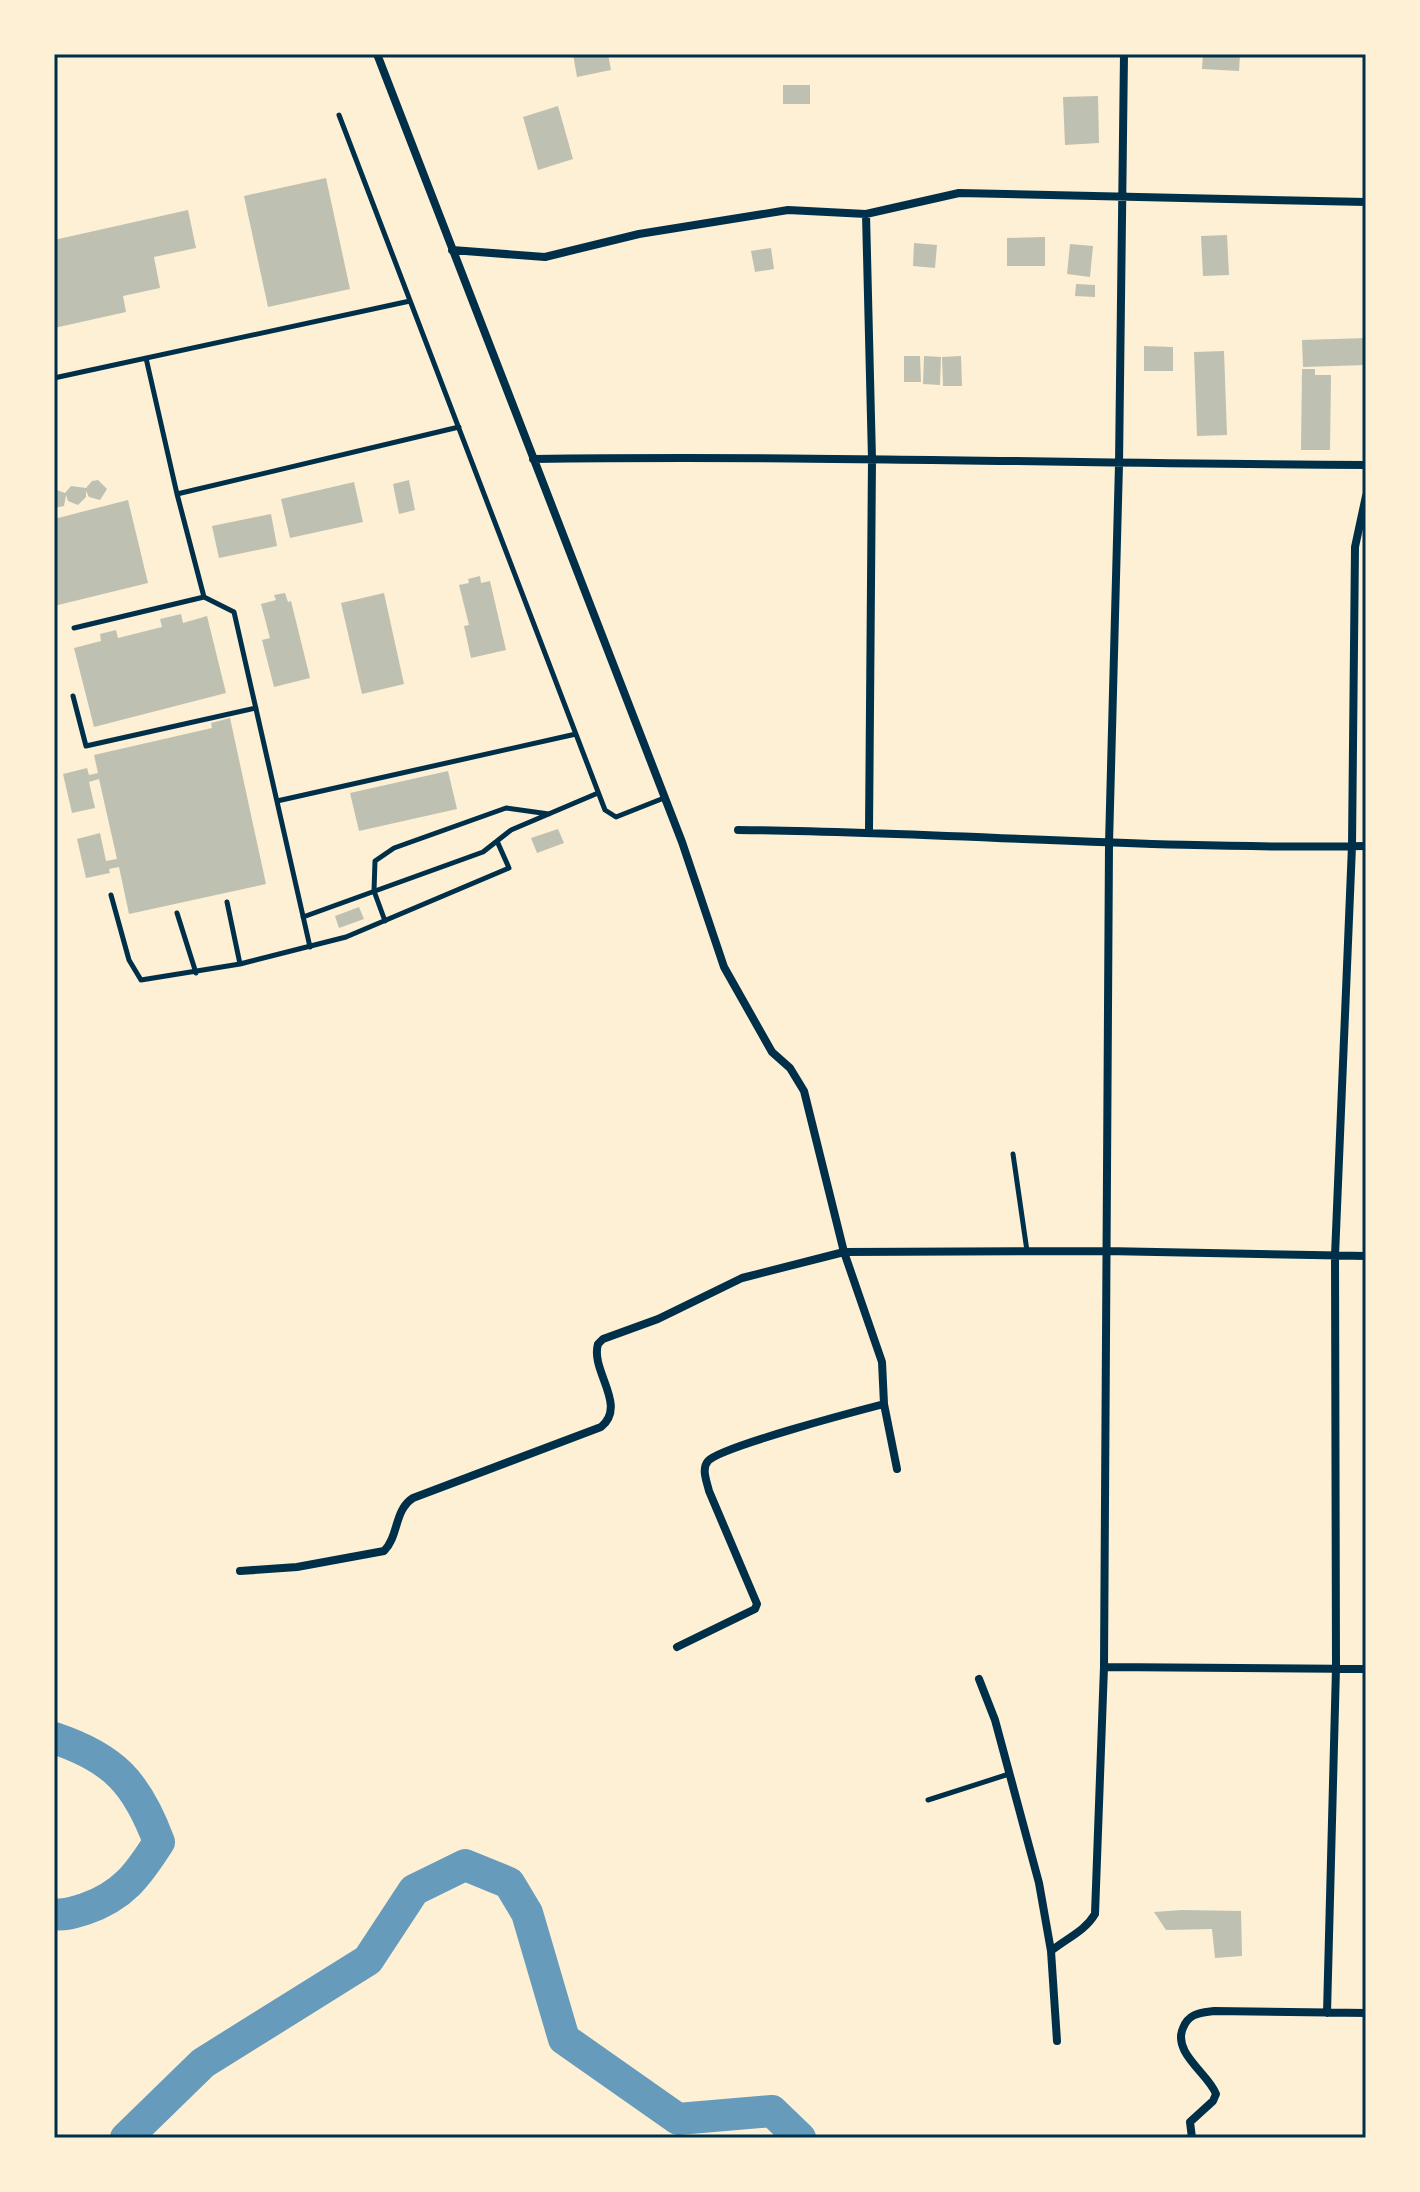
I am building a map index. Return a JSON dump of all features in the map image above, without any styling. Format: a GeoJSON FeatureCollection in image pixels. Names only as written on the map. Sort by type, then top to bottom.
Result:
{"type":"FeatureCollection","features":[{"type":"Feature","properties":{"kind":"street"},"geometry":{"type":"LineString","coordinates":[[377,54],[665,797],[724,967],[772,1052],[790,1068],[804,1091],[844,1252],[882,1362],[884,1404],[897,1469]]}},
{"type":"Feature","properties":{"kind":"street"},"geometry":{"type":"LineString","coordinates":[[1051,1951],[1087,1926],[1095,1914],[1104,1667],[1109,844],[1119,464],[1124,54]]}},
{"type":"Feature","properties":{"kind":"street"},"geometry":{"type":"LineString","coordinates":[[452,250],[545,257],[639,234],[788,210],[866,214],[959,193],[1366,202]]}},
{"type":"Feature","properties":{"kind":"street"},"geometry":{"type":"LineString","coordinates":[[866,214],[872,459],[869,831]]}},
{"type":"Feature","properties":{"kind":"street"},"geometry":{"type":"LineString","coordinates":[[533,459],[872,459],[1366,465]]}},
{"type":"Feature","properties":{"kind":"street"},"geometry":{"type":"LineString","coordinates":[[1327,2013],[1336,1668],[1335,1256],[1352,846],[1355,547],[1366,496]]}},
{"type":"Feature","properties":{"kind":"street"},"geometry":{"type":"LineString","coordinates":[[738,830],[869,831],[1109,844],[1366,846]]}},
{"type":"Feature","properties":{"kind":"street"},"geometry":{"type":"LineString","coordinates":[[240,1571],[297,1567],[384,1551],[391,1544],[401,1510],[413,1498],[579,1436],[607,1422],[612,1408],[596,1349],[603,1339],[658,1319],[742,1278],[844,1252],[1105,1251],[1366,1256]]}},
{"type":"Feature","properties":{"kind":"street"},"geometry":{"type":"LineString","coordinates":[[677,1647],[755,1609],[757,1604],[709,1491],[705,1465],[709,1459],[737,1447],[884,1404]]}},
{"type":"Feature","properties":{"kind":"street"},"geometry":{"type":"LineString","coordinates":[[1104,1667],[1366,1669]]}},
{"type":"Feature","properties":{"kind":"street"},"geometry":{"type":"LineString","coordinates":[[979,1679],[995,1720],[1039,1883],[1051,1951],[1057,2041]]}},
{"type":"Feature","properties":{"kind":"street"},"geometry":{"type":"LineString","coordinates":[[1192,2138],[1190,2122],[1213,2101],[1216,2094],[1214,2086],[1201,2075],[1184,2047],[1180,2034],[1187,2019],[1196,2013],[1214,2011],[1366,2013]]}},
{"type":"Feature","properties":{"kind":"lane"},"geometry":{"type":"LineString","coordinates":[[339,115],[605,810],[616,817],[665,797]]}},
{"type":"Feature","properties":{"kind":"lane"},"geometry":{"type":"LineString","coordinates":[[54,378],[410,301]]}},
{"type":"Feature","properties":{"kind":"lane"},"geometry":{"type":"LineString","coordinates":[[146,358],[204,597]]}},
{"type":"Feature","properties":{"kind":"lane"},"geometry":{"type":"LineString","coordinates":[[177,494],[459,427]]}},
{"type":"Feature","properties":{"kind":"lane"},"geometry":{"type":"LineString","coordinates":[[74,628],[204,597],[234,612],[310,947]]}},
{"type":"Feature","properties":{"kind":"lane"},"geometry":{"type":"LineString","coordinates":[[73,696],[86,746],[256,708]]}},
{"type":"Feature","properties":{"kind":"lane"},"geometry":{"type":"LineString","coordinates":[[277,801],[576,734]]}},
{"type":"Feature","properties":{"kind":"lane"},"geometry":{"type":"LineString","coordinates":[[303,917],[483,852],[511,830],[598,793]]}},
{"type":"Feature","properties":{"kind":"lane"},"geometry":{"type":"LineString","coordinates":[[385,921],[374,891],[375,861],[394,848],[506,808],[550,814]]}},
{"type":"Feature","properties":{"kind":"lane"},"geometry":{"type":"LineString","coordinates":[[111,895],[129,960],[141,980],[196,973],[346,937],[509,868],[497,841]]}},
{"type":"Feature","properties":{"kind":"lane"},"geometry":{"type":"LineString","coordinates":[[227,902],[240,964]]}},
{"type":"Feature","properties":{"kind":"lane"},"geometry":{"type":"LineString","coordinates":[[177,913],[196,973]]}},
{"type":"Feature","properties":{"kind":"lane"},"geometry":{"type":"LineString","coordinates":[[1013,1154],[1027,1252]]}},
{"type":"Feature","properties":{"kind":"lane"},"geometry":{"type":"LineString","coordinates":[[928,1800],[1009,1774]]}},
{"type":"Feature","properties":{"kind":"building"},"geometry":{"type":"Polygon","coordinates":[[[573,54],[608,54],[611,70],[577,77],[573,54]]]}},
{"type":"Feature","properties":{"kind":"building"},"geometry":{"type":"Polygon","coordinates":[[[1203,54],[1240,54],[1239,71],[1202,69],[1203,54]]]}},
{"type":"Feature","properties":{"kind":"building"},"geometry":{"type":"Polygon","coordinates":[[[783,85],[810,85],[810,104],[783,104],[783,85]]]}},
{"type":"Feature","properties":{"kind":"building"},"geometry":{"type":"Polygon","coordinates":[[[1098,96],[1099,143],[1065,145],[1063,97],[1098,96]]]}},
{"type":"Feature","properties":{"kind":"building"},"geometry":{"type":"Polygon","coordinates":[[[558,106],[573,159],[538,170],[523,117],[558,106]]]}},
{"type":"Feature","properties":{"kind":"building"},"geometry":{"type":"Polygon","coordinates":[[[326,178],[350,289],[268,307],[244,196],[326,178]]]}},
{"type":"Feature","properties":{"kind":"building"},"geometry":{"type":"Polygon","coordinates":[[[188,210],[196,248],[154,257],[160,288],[123,296],[126,312],[54,328],[54,240],[188,210]]]}},
{"type":"Feature","properties":{"kind":"building"},"geometry":{"type":"Polygon","coordinates":[[[1227,235],[1229,275],[1203,276],[1201,236],[1227,235]]]}},
{"type":"Feature","properties":{"kind":"building"},"geometry":{"type":"Polygon","coordinates":[[[1045,237],[1045,266],[1007,266],[1007,238],[1045,237]]]}},
{"type":"Feature","properties":{"kind":"building"},"geometry":{"type":"Polygon","coordinates":[[[914,243],[937,245],[935,268],[913,266],[914,243]]]}},
{"type":"Feature","properties":{"kind":"building"},"geometry":{"type":"Polygon","coordinates":[[[1070,244],[1093,246],[1090,277],[1067,274],[1070,244]]]}},
{"type":"Feature","properties":{"kind":"building"},"geometry":{"type":"Polygon","coordinates":[[[771,248],[774,269],[755,272],[751,251],[771,248]]]}},
{"type":"Feature","properties":{"kind":"building"},"geometry":{"type":"Polygon","coordinates":[[[1076,284],[1095,285],[1095,297],[1075,296],[1076,284]]]}},
{"type":"Feature","properties":{"kind":"building"},"geometry":{"type":"Polygon","coordinates":[[[1366,338],[1366,365],[1303,367],[1302,340],[1366,338]]]}},
{"type":"Feature","properties":{"kind":"building"},"geometry":{"type":"Polygon","coordinates":[[[1144,346],[1173,347],[1173,371],[1144,371],[1144,346]]]}},
{"type":"Feature","properties":{"kind":"building"},"geometry":{"type":"Polygon","coordinates":[[[1224,351],[1227,435],[1197,436],[1194,352],[1224,351]]]}},
{"type":"Feature","properties":{"kind":"building"},"geometry":{"type":"Polygon","coordinates":[[[904,356],[920,356],[921,382],[904,382],[904,356]]]}},
{"type":"Feature","properties":{"kind":"building"},"geometry":{"type":"Polygon","coordinates":[[[924,356],[941,357],[940,385],[923,384],[924,356]]]}},
{"type":"Feature","properties":{"kind":"building"},"geometry":{"type":"Polygon","coordinates":[[[961,356],[962,386],[943,386],[942,357],[961,356]]]}},
{"type":"Feature","properties":{"kind":"building"},"geometry":{"type":"Polygon","coordinates":[[[1302,369],[1315,369],[1315,375],[1331,375],[1330,450],[1301,450],[1302,369]]]}},
{"type":"Feature","properties":{"kind":"building"},"geometry":{"type":"Polygon","coordinates":[[[98,480],[107,489],[100,500],[89,497],[86,491],[86,497],[78,505],[68,501],[66,495],[64,506],[54,508],[54,489],[65,493],[71,486],[86,488],[92,481],[98,480]]]}},
{"type":"Feature","properties":{"kind":"building"},"geometry":{"type":"Polygon","coordinates":[[[409,480],[415,510],[399,514],[393,484],[409,480]]]}},
{"type":"Feature","properties":{"kind":"building"},"geometry":{"type":"Polygon","coordinates":[[[354,482],[363,522],[290,538],[281,499],[354,482]]]}},
{"type":"Feature","properties":{"kind":"building"},"geometry":{"type":"Polygon","coordinates":[[[128,500],[148,583],[54,606],[54,519],[128,500]]]}},
{"type":"Feature","properties":{"kind":"building"},"geometry":{"type":"Polygon","coordinates":[[[271,514],[277,546],[219,558],[212,526],[271,514]]]}},
{"type":"Feature","properties":{"kind":"building"},"geometry":{"type":"Polygon","coordinates":[[[480,576],[481,583],[490,581],[506,650],[471,658],[464,626],[469,625],[459,585],[480,576]]]}},
{"type":"Feature","properties":{"kind":"building"},"geometry":{"type":"Polygon","coordinates":[[[285,593],[288,602],[291,601],[310,678],[274,687],[262,640],[270,638],[261,604],[276,600],[274,595],[285,593]]]}},
{"type":"Feature","properties":{"kind":"building"},"geometry":{"type":"Polygon","coordinates":[[[384,593],[404,684],[362,694],[341,603],[384,593]]]}},
{"type":"Feature","properties":{"kind":"building"},"geometry":{"type":"Polygon","coordinates":[[[181,614],[183,623],[207,616],[226,693],[94,727],[74,648],[101,641],[100,634],[116,630],[118,638],[162,627],[160,619],[181,614]]]}},
{"type":"Feature","properties":{"kind":"building"},"geometry":{"type":"Polygon","coordinates":[[[230,718],[266,884],[129,914],[119,867],[109,869],[110,873],[86,878],[77,839],[100,833],[106,861],[117,859],[99,779],[89,782],[95,808],[72,813],[63,774],[87,768],[89,775],[98,773],[94,755],[212,728],[211,723],[230,718]]]}},
{"type":"Feature","properties":{"kind":"building"},"geometry":{"type":"Polygon","coordinates":[[[448,771],[457,809],[359,831],[350,793],[448,771]]]}},
{"type":"Feature","properties":{"kind":"building"},"geometry":{"type":"Polygon","coordinates":[[[558,829],[564,843],[537,853],[531,838],[558,829]]]}},
{"type":"Feature","properties":{"kind":"building"},"geometry":{"type":"Polygon","coordinates":[[[359,907],[364,919],[339,928],[335,916],[359,907]]]}},
{"type":"Feature","properties":{"kind":"building"},"geometry":{"type":"Polygon","coordinates":[[[1241,1911],[1242,1956],[1215,1958],[1212,1929],[1166,1930],[1154,1912],[1241,1911]]]}},
{"type":"Feature","properties":{"kind":"waterway"},"geometry":{"type":"LineString","coordinates":[[54,1738],[93,1754],[121,1775],[142,1804],[159,1842],[144,1865],[110,1898],[77,1911],[54,1914]]}},
{"type":"Feature","properties":{"kind":"waterway"},"geometry":{"type":"LineString","coordinates":[[126,2138],[203,2063],[368,1960],[414,1890],[465,1865],[509,1883],[527,1913],[564,2039],[678,2119],[772,2111],[800,2138]]}}]}
